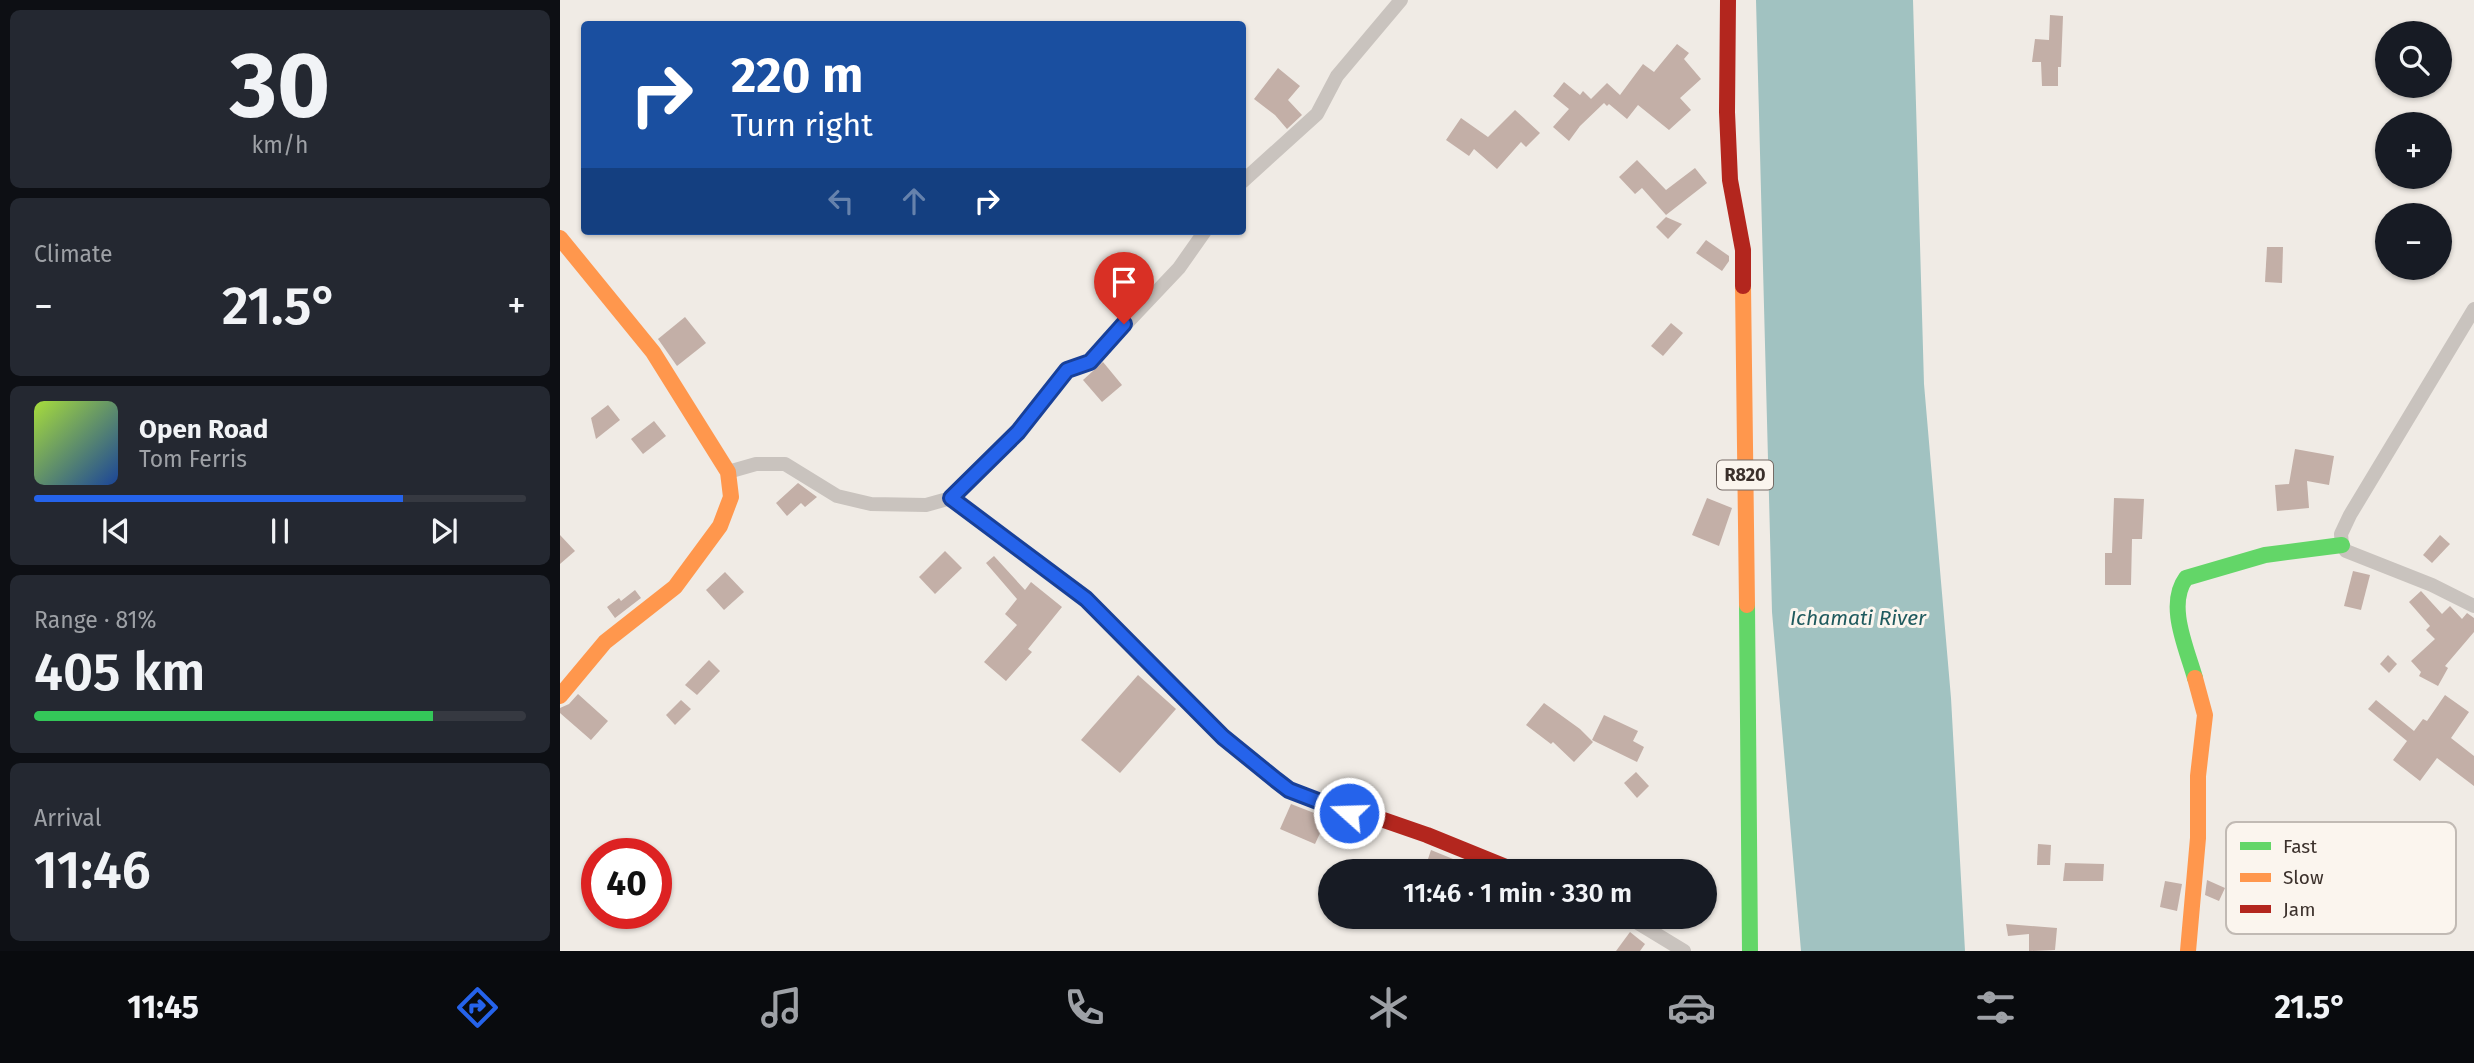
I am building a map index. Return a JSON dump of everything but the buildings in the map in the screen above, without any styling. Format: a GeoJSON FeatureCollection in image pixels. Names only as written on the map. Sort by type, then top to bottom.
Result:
{"type":"FeatureCollection","features":[{"type":"Feature","properties":{"kind":"street"},"geometry":{"type":"LineString","coordinates":[[1246,178],[1317,114],[1337,76],[1401,0]]}},
{"type":"Feature","properties":{"kind":"street","name":"R820"},"geometry":{"type":"LineString","coordinates":[[1728,0],[1727,112],[1730,180],[1743,250],[1750,951]]}},
{"type":"Feature","properties":{"kind":"street"},"geometry":{"type":"LineString","coordinates":[[728,472],[756,464],[785,464],[836,496],[871,504],[926,505],[951,498],[1018,432],[1067,370],[1090,362],[1179,268],[1202,235]]}},
{"type":"Feature","properties":{"kind":"street"},"geometry":{"type":"LineString","coordinates":[[560,238],[653,352],[728,472],[731,497],[720,526],[675,587],[605,642],[560,696]]}},
{"type":"Feature","properties":{"kind":"street"},"geometry":{"type":"LineString","coordinates":[[2474,309],[2341,534],[2342,545],[2346,551],[2432,585],[2474,606]]}},
{"type":"Feature","properties":{"kind":"street"},"geometry":{"type":"LineString","coordinates":[[951,498],[1086,599],[1223,737],[1289,790],[1349,813],[1375,817],[1427,835],[1486,859]]}},
{"type":"Feature","properties":{"kind":"street"},"geometry":{"type":"LineString","coordinates":[[2188,951],[2198,838],[2198,776],[2205,715],[2177,612],[2180,586],[2186,578],[2225,565],[2265,555],[2342,545]]}},
{"type":"Feature","properties":{"kind":"street"},"geometry":{"type":"LineString","coordinates":[[1648,929],[1684,951]]}},
{"type":"Feature","properties":{"kind":"water","name":"Ichamati River"},"geometry":{"type":"Polygon","coordinates":[[[1756,0],[1913,0],[1924,384],[1951,698],[1965,951],[1801,951],[1772,612],[1756,0]]]}},
{"type":"Feature","properties":{"kind":"traffic: fast"},"geometry":{"type":"LineString","coordinates":[[951,498],[1086,599],[1223,737],[1289,790],[1339,809]]}},
{"type":"Feature","properties":{"kind":"traffic: fast"},"geometry":{"type":"LineString","coordinates":[[2195,678],[2178,614],[2180,589],[2186,578],[2265,555],[2342,545]]}},
{"type":"Feature","properties":{"kind":"traffic: fast"},"geometry":{"type":"LineString","coordinates":[[1747,605],[1750,951]]}},
{"type":"Feature","properties":{"kind":"traffic: slow"},"geometry":{"type":"LineString","coordinates":[[560,238],[653,352],[728,472],[731,497],[720,526],[675,587],[605,642],[560,696]]}},
{"type":"Feature","properties":{"kind":"traffic: slow"},"geometry":{"type":"LineString","coordinates":[[1743,286],[1747,605]]}},
{"type":"Feature","properties":{"kind":"traffic: slow"},"geometry":{"type":"LineString","coordinates":[[2188,951],[2198,838],[2198,776],[2205,715],[2195,678]]}},
{"type":"Feature","properties":{"kind":"traffic: jam"},"geometry":{"type":"LineString","coordinates":[[1728,0],[1727,112],[1730,180],[1743,250],[1743,286]]}},
{"type":"Feature","properties":{"kind":"traffic: jam"},"geometry":{"type":"LineString","coordinates":[[1339,809],[1375,817],[1486,859]]}},
{"type":"Feature","properties":{"kind":"route"},"geometry":{"type":"LineString","coordinates":[[1124,324],[1090,362],[1067,370],[1018,432],[951,498],[1086,599],[1223,737],[1276,780],[1289,790],[1349,813]]}}]}
